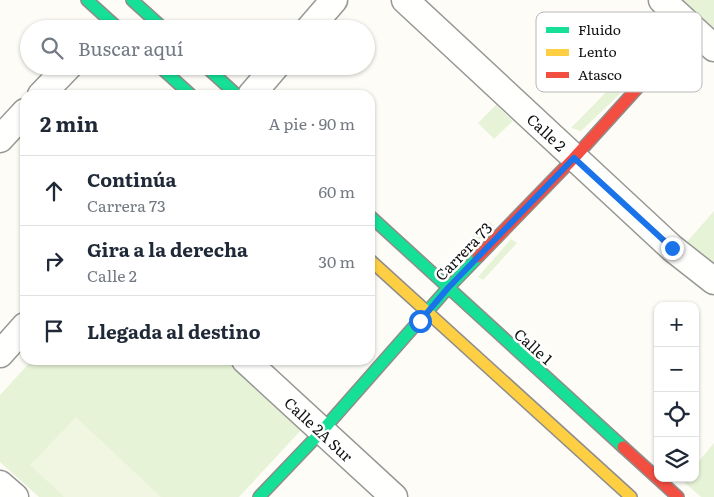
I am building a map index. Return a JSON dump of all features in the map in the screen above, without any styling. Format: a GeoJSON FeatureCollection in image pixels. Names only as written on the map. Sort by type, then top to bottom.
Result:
{"type":"FeatureCollection","features":[{"type":"Feature","properties":{"kind":"street"},"geometry":{"type":"LineString","coordinates":[[87,0],[106,20]]}},
{"type":"Feature","properties":{"kind":"street"},"geometry":{"type":"LineString","coordinates":[[132,0],[153,20]]}},
{"type":"Feature","properties":{"kind":"street"},"geometry":{"type":"LineString","coordinates":[[317,20],[334,0]]}},
{"type":"Feature","properties":{"kind":"street","name":"Calle 2"},"geometry":{"type":"LineString","coordinates":[[405,0],[672,248],[714,281]]}},
{"type":"Feature","properties":{"kind":"street"},"geometry":{"type":"LineString","coordinates":[[662,0],[675,12]]}},
{"type":"Feature","properties":{"kind":"street"},"geometry":{"type":"LineString","coordinates":[[702,37],[714,48]]}},
{"type":"Feature","properties":{"kind":"street"},"geometry":{"type":"LineString","coordinates":[[46,90],[60,75]]}},
{"type":"Feature","properties":{"kind":"street"},"geometry":{"type":"LineString","coordinates":[[169,75],[185,90]]}},
{"type":"Feature","properties":{"kind":"street"},"geometry":{"type":"LineString","coordinates":[[215,75],[231,90]]}},
{"type":"Feature","properties":{"kind":"street"},"geometry":{"type":"LineString","coordinates":[[255,90],[268,75]]}},
{"type":"Feature","properties":{"kind":"street","name":"Carrera 73"},"geometry":{"type":"LineString","coordinates":[[259,497],[322,431],[448,288],[574,158],[634,92]]}},
{"type":"Feature","properties":{"kind":"street"},"geometry":{"type":"LineString","coordinates":[[0,139],[20,117]]}},
{"type":"Feature","properties":{"kind":"street","name":"Calle 1"},"geometry":{"type":"LineString","coordinates":[[375,221],[678,497]]}},
{"type":"Feature","properties":{"kind":"street"},"geometry":{"type":"LineString","coordinates":[[375,265],[631,497]]}},
{"type":"Feature","properties":{"kind":"street"},"geometry":{"type":"LineString","coordinates":[[0,354],[20,332]]}},
{"type":"Feature","properties":{"kind":"street","name":"Calle 2A Sur"},"geometry":{"type":"LineString","coordinates":[[250,365],[394,497]]}},
{"type":"Feature","properties":{"kind":"street"},"geometry":{"type":"LineString","coordinates":[[0,484],[15,497]]}},
{"type":"Feature","properties":{"kind":"green space"},"geometry":{"type":"Polygon","coordinates":[[[671,0],[714,0],[714,41],[702,30],[702,12],[684,12],[671,0]]]}},
{"type":"Feature","properties":{"kind":"green space"},"geometry":{"type":"Polygon","coordinates":[[[606,92],[622,92],[581,131],[571,128],[606,92]]]}},
{"type":"Feature","properties":{"kind":"green space"},"geometry":{"type":"Polygon","coordinates":[[[496,105],[513,121],[494,139],[478,123],[496,105]]]}},
{"type":"Feature","properties":{"kind":"green space"},"geometry":{"type":"Polygon","coordinates":[[[714,211],[714,264],[686,243],[714,211]]]}},
{"type":"Feature","properties":{"kind":"green space"},"geometry":{"type":"Polygon","coordinates":[[[488,221],[494,226],[461,260],[455,254],[488,221]]]}},
{"type":"Feature","properties":{"kind":"green space"},"geometry":{"type":"Polygon","coordinates":[[[511,239],[517,243],[483,280],[478,277],[511,239]]]}},
{"type":"Feature","properties":{"kind":"green space"},"geometry":{"type":"Polygon","coordinates":[[[27,365],[232,365],[302,429],[239,497],[39,497],[0,462],[0,395],[27,365]]]}},
{"type":"Feature","properties":{"kind":"green space"},"geometry":{"type":"Polygon","coordinates":[[[76,417],[161,497],[64,497],[30,465],[76,417]]]}},
{"type":"Feature","properties":{"kind":"green space"},"geometry":{"type":"Polygon","coordinates":[[[714,443],[714,497],[701,497],[684,482],[699,482],[699,461],[714,443]]]}},
{"type":"Feature","properties":{"kind":"traffic: fast"},"geometry":{"type":"LineString","coordinates":[[87,0],[109,20]]}},
{"type":"Feature","properties":{"kind":"traffic: fast"},"geometry":{"type":"LineString","coordinates":[[132,0],[154,20]]}},
{"type":"Feature","properties":{"kind":"traffic: fast"},"geometry":{"type":"LineString","coordinates":[[169,75],[185,90]]}},
{"type":"Feature","properties":{"kind":"traffic: fast"},"geometry":{"type":"LineString","coordinates":[[215,75],[231,90]]}},
{"type":"Feature","properties":{"kind":"traffic: fast"},"geometry":{"type":"LineString","coordinates":[[375,221],[623,447]]}},
{"type":"Feature","properties":{"kind":"traffic: fast"},"geometry":{"type":"LineString","coordinates":[[259,497],[322,431],[448,288],[478,257]]}},
{"type":"Feature","properties":{"kind":"traffic: slow"},"geometry":{"type":"LineString","coordinates":[[375,265],[631,497]]}},
{"type":"Feature","properties":{"kind":"traffic: jam"},"geometry":{"type":"LineString","coordinates":[[478,257],[574,158],[634,92]]}},
{"type":"Feature","properties":{"kind":"traffic: jam"},"geometry":{"type":"LineString","coordinates":[[623,447],[678,497]]}},
{"type":"Feature","properties":{"kind":"route"},"geometry":{"type":"LineString","coordinates":[[420,321],[448,288],[574,158],[672,248]]}}]}
